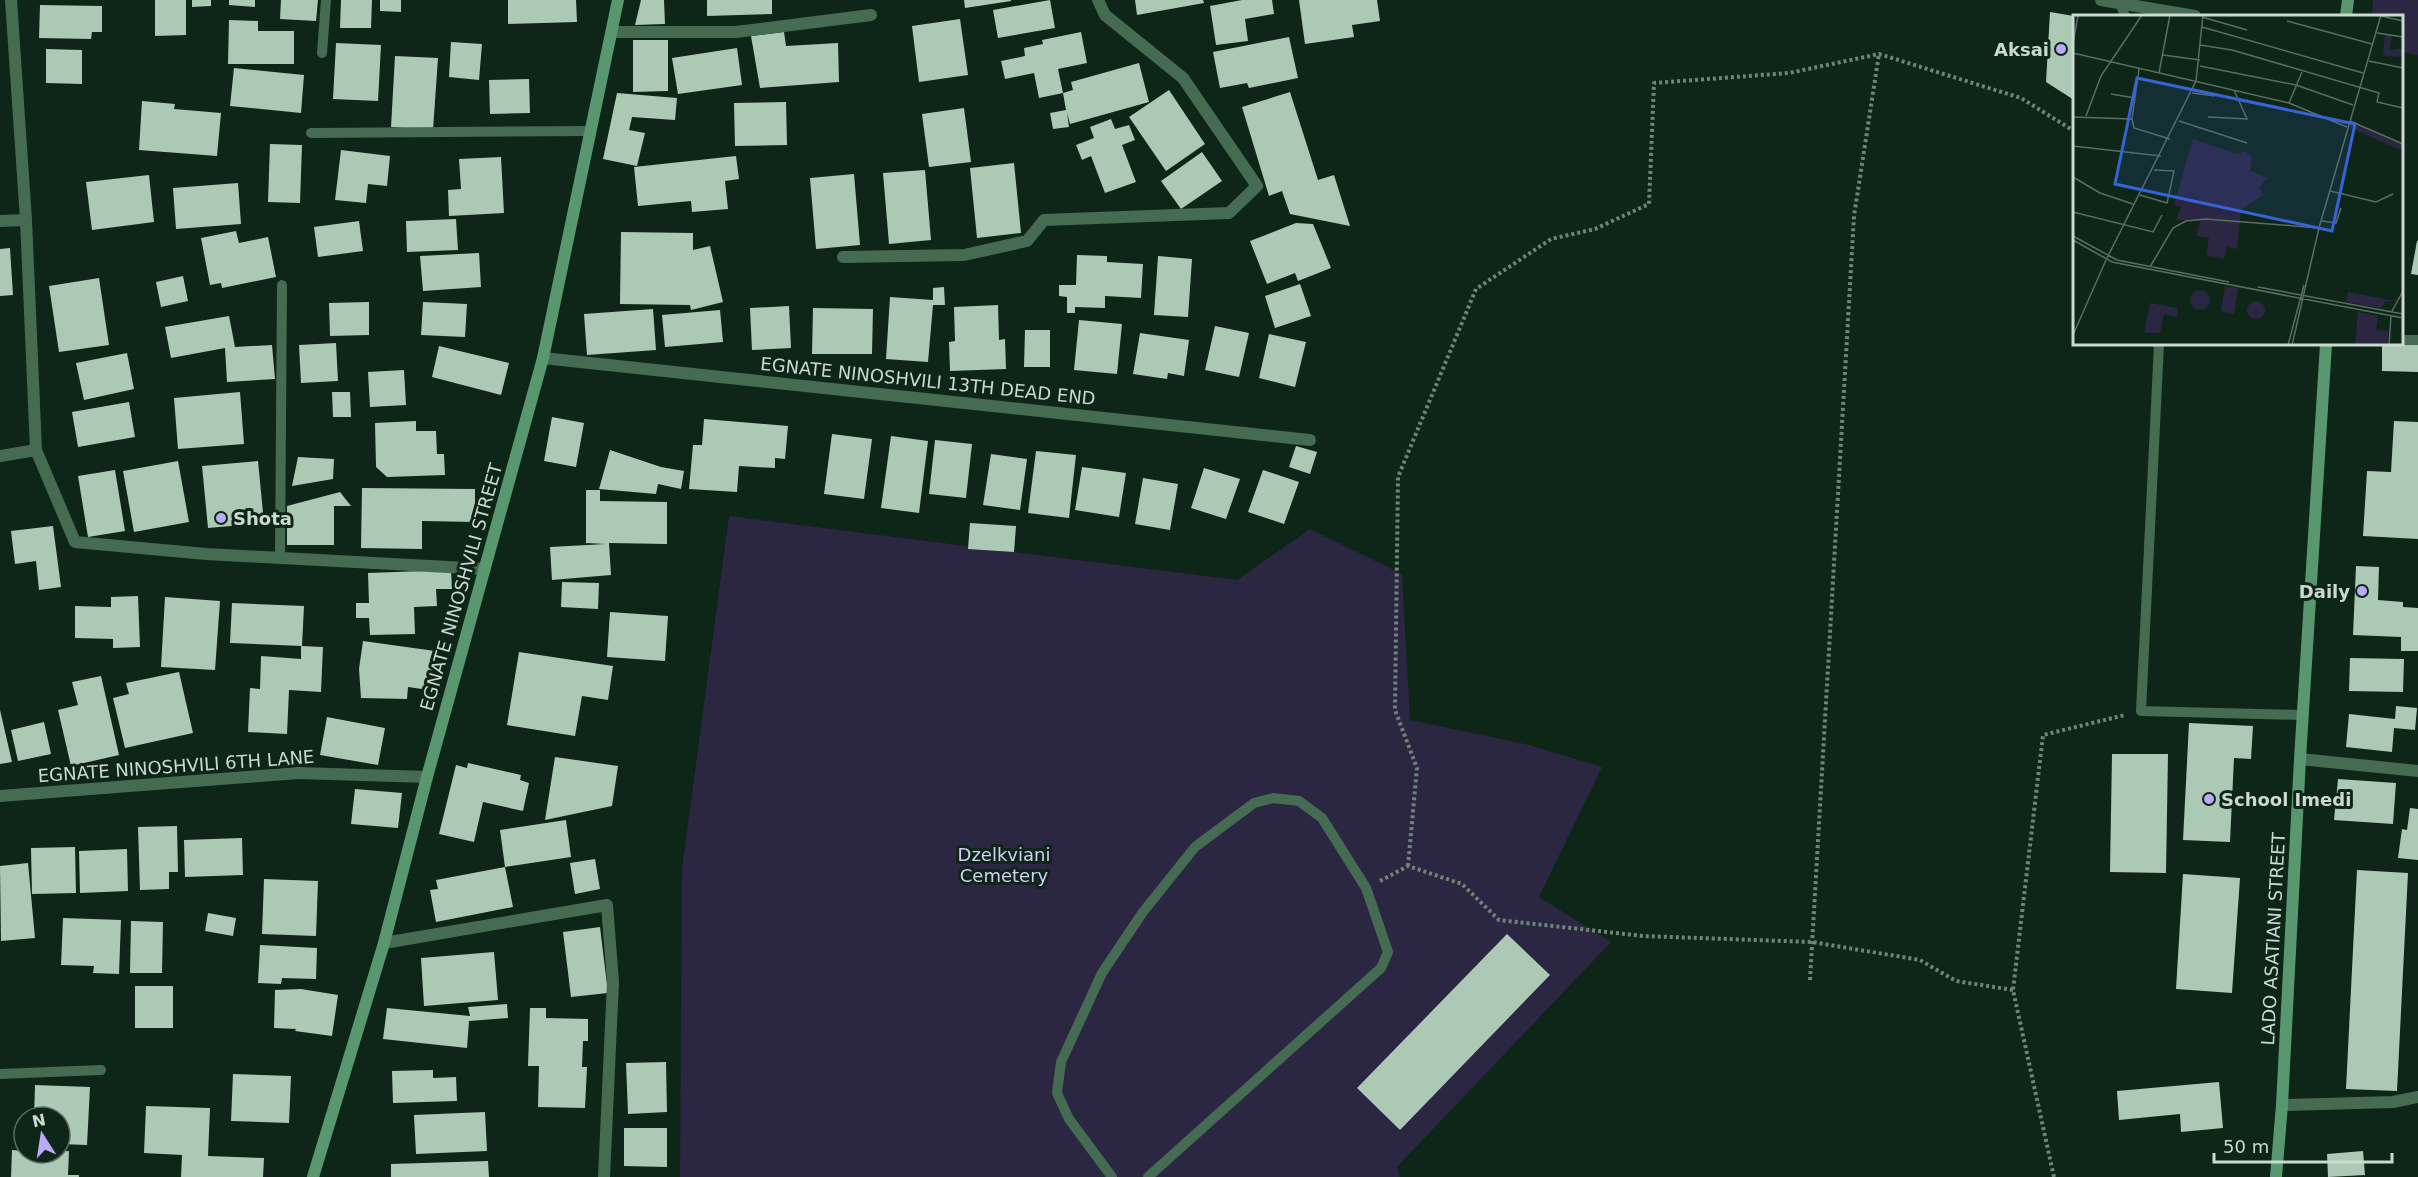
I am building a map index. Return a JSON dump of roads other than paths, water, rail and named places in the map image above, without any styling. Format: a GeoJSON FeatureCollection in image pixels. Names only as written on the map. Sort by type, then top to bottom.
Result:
{"type":"FeatureCollection","features":[{"type":"Feature","properties":{"kind":"main road","name":"EGNATE NINOSHVILI STREET"},"geometry":{"type":"LineString","coordinates":[[313,1177],[384,943],[427,777],[543,358],[618,0]]}},
{"type":"Feature","properties":{"kind":"main road"},"geometry":{"type":"LineString","coordinates":[[2346,15],[2348,0]]}},
{"type":"Feature","properties":{"kind":"main road","name":"LADO ASATIANI STREET"},"geometry":{"type":"LineString","coordinates":[[2276,1177],[2325,345]]}},
{"type":"Feature","properties":{"kind":"street"},"geometry":{"type":"LineString","coordinates":[[11,0],[26,220],[36,450],[75,542],[206,554],[485,569]]}},
{"type":"Feature","properties":{"kind":"street"},"geometry":{"type":"LineString","coordinates":[[843,257],[964,255],[1027,241],[1044,220],[1229,213],[1257,186],[1183,78],[1105,15],[1098,0]]}},
{"type":"Feature","properties":{"kind":"street"},"geometry":{"type":"LineString","coordinates":[[2101,0],[2189,15]]}},
{"type":"Feature","properties":{"kind":"street"},"geometry":{"type":"LineString","coordinates":[[612,32],[736,32],[871,15]]}},
{"type":"Feature","properties":{"kind":"street"},"geometry":{"type":"LineString","coordinates":[[0,221],[26,220]]}},
{"type":"Feature","properties":{"kind":"street","name":"EGNATE NINOSHVILI 13TH DEAD END"},"geometry":{"type":"LineString","coordinates":[[543,358],[1310,440]]}},
{"type":"Feature","properties":{"kind":"street"},"geometry":{"type":"LineString","coordinates":[[0,456],[36,450]]}},
{"type":"Feature","properties":{"kind":"street"},"geometry":{"type":"LineString","coordinates":[[2300,759],[2418,771]]}},
{"type":"Feature","properties":{"kind":"street","name":"EGNATE NINOSHVILI 6TH LANE"},"geometry":{"type":"LineString","coordinates":[[0,796],[298,773],[427,777]]}},
{"type":"Feature","properties":{"kind":"street"},"geometry":{"type":"LineString","coordinates":[[384,943],[607,905],[613,982],[604,1177]]}},
{"type":"Feature","properties":{"kind":"street"},"geometry":{"type":"LineString","coordinates":[[2282,1105],[2393,1102],[2418,1097]]}},
{"type":"Feature","properties":{"kind":"lane"},"geometry":{"type":"LineString","coordinates":[[322,53],[326,0]]}},
{"type":"Feature","properties":{"kind":"lane"},"geometry":{"type":"LineString","coordinates":[[2120,3],[2125,15]]}},
{"type":"Feature","properties":{"kind":"lane"},"geometry":{"type":"LineString","coordinates":[[311,133],[591,131]]}},
{"type":"Feature","properties":{"kind":"lane"},"geometry":{"type":"LineString","coordinates":[[280,557],[282,285]]}},
{"type":"Feature","properties":{"kind":"lane"},"geometry":{"type":"LineString","coordinates":[[2159,345],[2141,711],[2302,715]]}},
{"type":"Feature","properties":{"kind":"lane"},"geometry":{"type":"LineString","coordinates":[[1112,1177],[1069,1119],[1057,1094],[1061,1062],[1102,973],[1143,912],[1195,847],[1254,803],[1273,798],[1299,801],[1322,818],[1366,888],[1388,952],[1381,968],[1148,1177]]}},
{"type":"Feature","properties":{"kind":"lane"},"geometry":{"type":"LineString","coordinates":[[0,1074],[101,1070]]}},
{"type":"Feature","properties":{"kind":"place","name":"Aksai"},"geometry":{"type":"Point","coordinates":[2061,49]}},
{"type":"Feature","properties":{"kind":"place","name":"Shota"},"geometry":{"type":"Point","coordinates":[221,518]}},
{"type":"Feature","properties":{"kind":"place","name":"Daily"},"geometry":{"type":"Point","coordinates":[2362,591]}},
{"type":"Feature","properties":{"kind":"place","name":"School Imedi"},"geometry":{"type":"Point","coordinates":[2209,799]}},
{"type":"Feature","properties":{"kind":"park label","name":"Dzelkviani Cemetery"},"geometry":{"type":"Point","coordinates":[1004,864]}}]}
